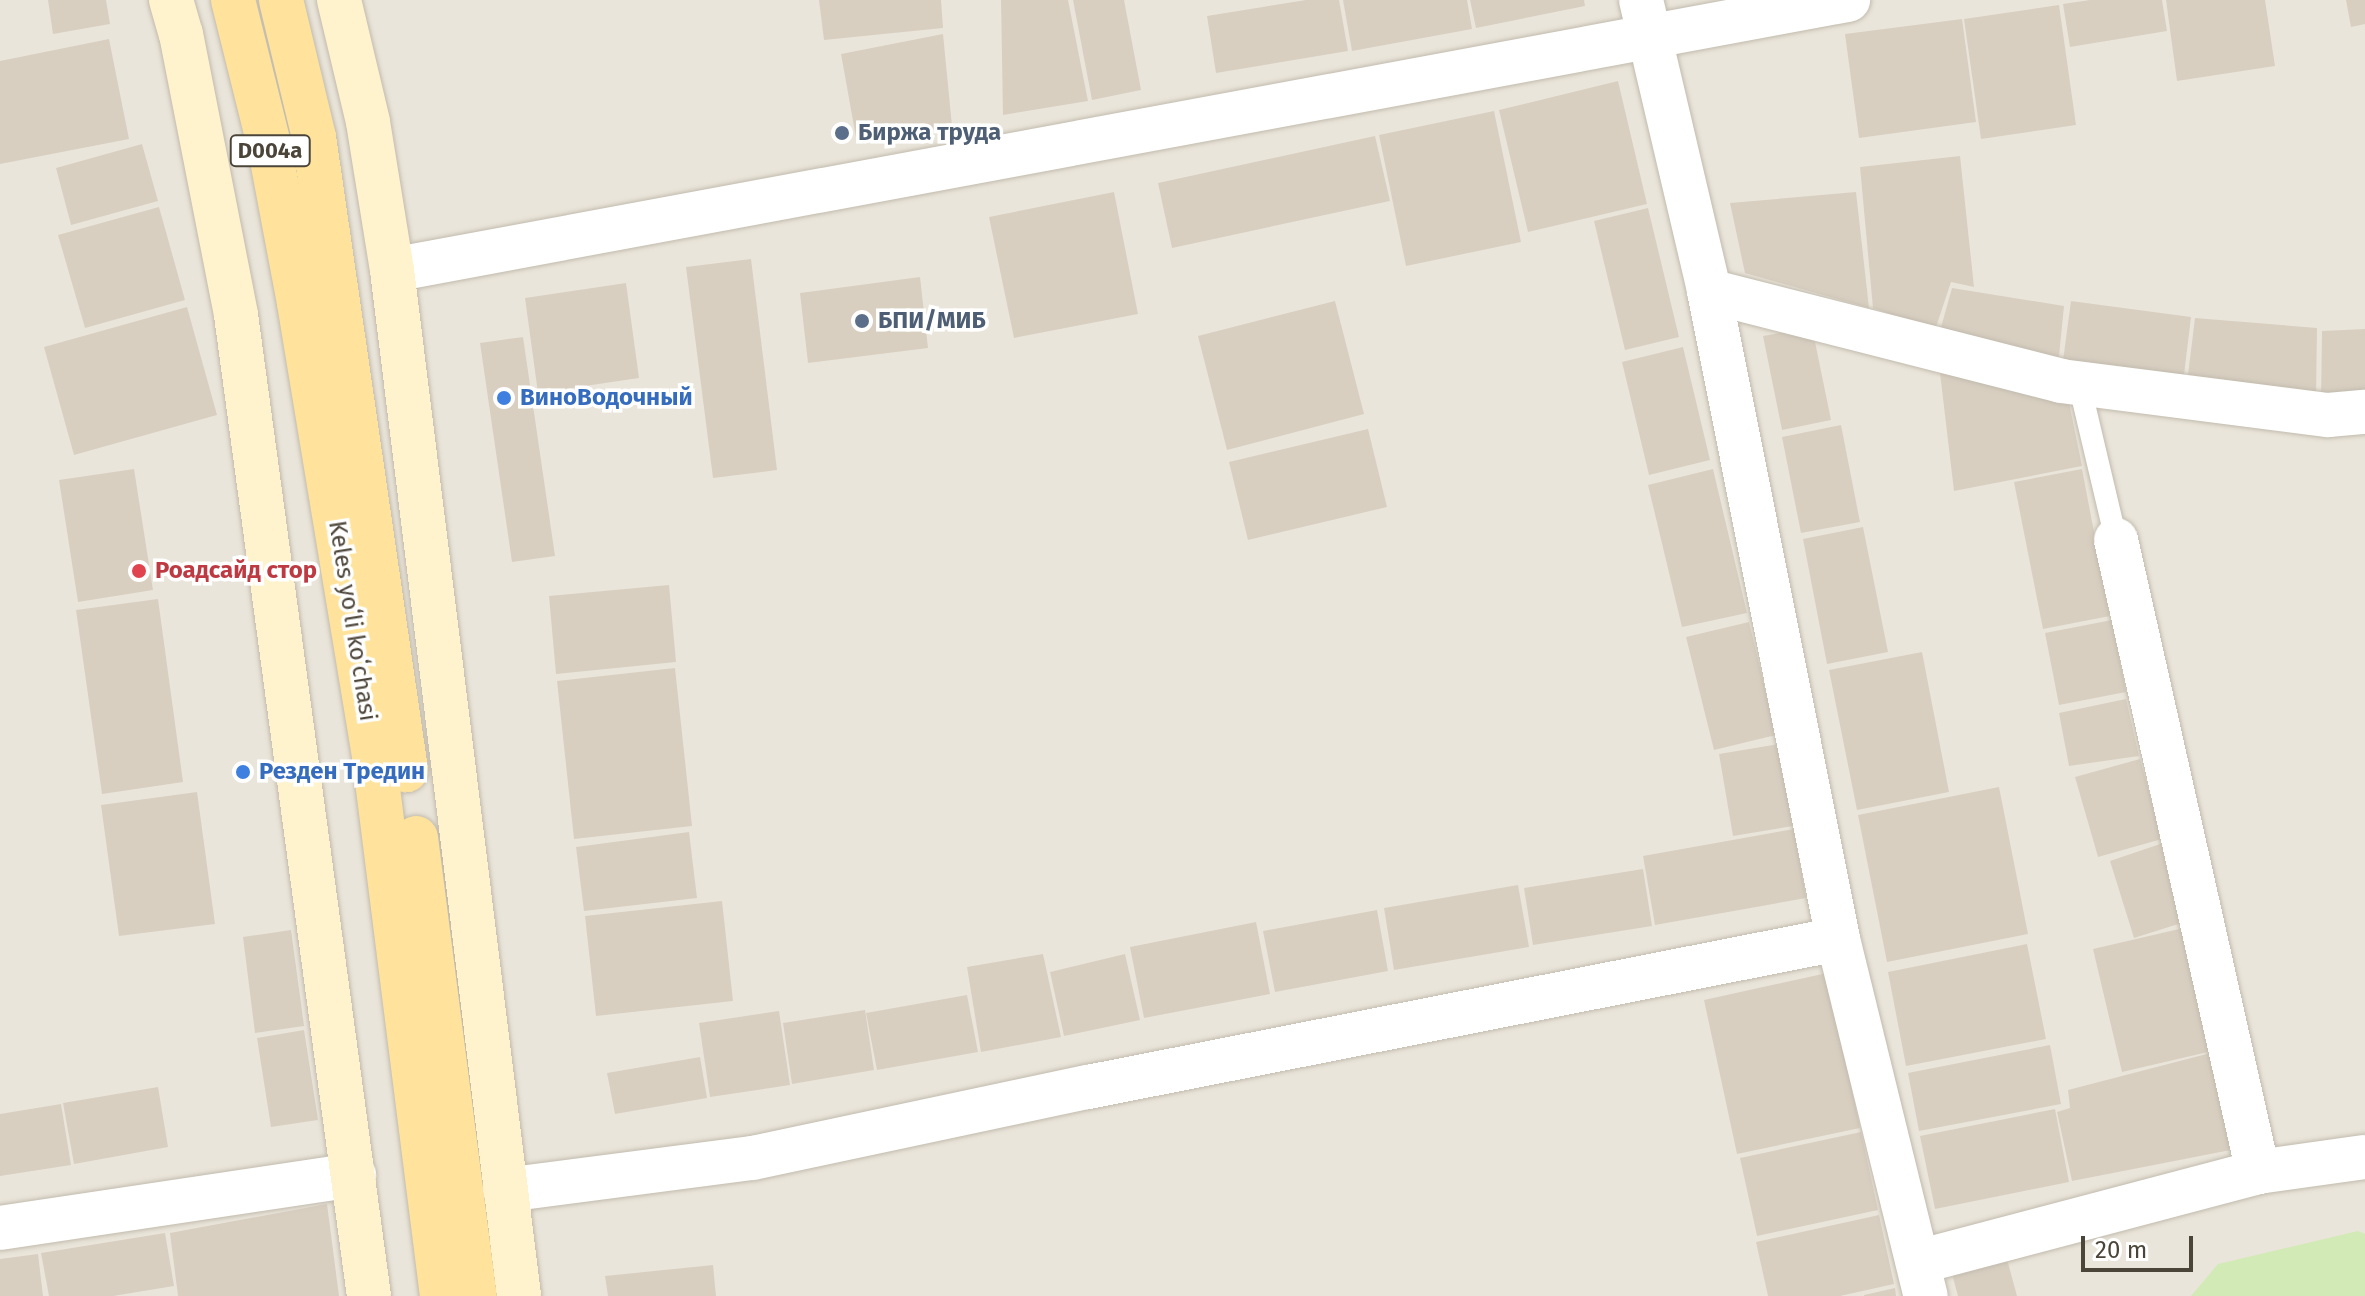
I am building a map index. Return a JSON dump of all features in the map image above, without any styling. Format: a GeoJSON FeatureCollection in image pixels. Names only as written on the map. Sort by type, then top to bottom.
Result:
{"type":"FeatureCollection","features":[{"type":"Feature","properties":{"kind":"main road"},"geometry":{"type":"LineString","coordinates":[[171,0],[181,34],[236,315],[369,1296]]}},
{"type":"Feature","properties":{"kind":"main road","name":"Keles yoʻli koʻchasi"},"geometry":{"type":"LineString","coordinates":[[233,0],[269,144],[319,300],[407,777],[475,1296]]}},
{"type":"Feature","properties":{"kind":"main road","name":"Keles yoʻli koʻchasi"},"geometry":{"type":"LineString","coordinates":[[281,0],[314,137],[319,300],[442,1296]]}},
{"type":"Feature","properties":{"kind":"main road"},"geometry":{"type":"LineString","coordinates":[[339,0],[368,122],[392,270],[519,1296]]}},
{"type":"Feature","properties":{"kind":"street"},"geometry":{"type":"LineString","coordinates":[[392,270],[1645,18],[1848,0]]}},
{"type":"Feature","properties":{"kind":"street"},"geometry":{"type":"LineString","coordinates":[[1645,18],[1709,291],[1838,939],[1922,1279],[2258,1172],[2365,1157]]}},
{"type":"Feature","properties":{"kind":"street"},"geometry":{"type":"LineString","coordinates":[[1709,291],[2079,383],[2328,415],[2365,412]]}},
{"type":"Feature","properties":{"kind":"street"},"geometry":{"type":"LineString","coordinates":[[2116,540],[2258,1172]]}},
{"type":"Feature","properties":{"kind":"street"},"geometry":{"type":"LineString","coordinates":[[505,1190],[753,1158],[1103,1084],[1838,939]]}},
{"type":"Feature","properties":{"kind":"street"},"geometry":{"type":"LineString","coordinates":[[0,1228],[354,1175]]}},
{"type":"Feature","properties":{"kind":"lane"},"geometry":{"type":"LineString","coordinates":[[2079,383],[2116,540]]}},
{"type":"Feature","properties":{"kind":"shaded area"},"geometry":{"type":"Polygon","coordinates":[[[0,0],[2365,0],[2365,1296],[0,1296],[0,0]]]}},
{"type":"Feature","properties":{"kind":"green space"},"geometry":{"type":"Polygon","coordinates":[[[2358,1231],[2365,1234],[2365,1296],[2191,1296],[2218,1264],[2358,1231]]]}},
{"type":"Feature","properties":{"kind":"building"},"geometry":{"type":"Polygon","coordinates":[[[48,0],[106,0],[110,24],[53,34],[48,0]]]}},
{"type":"Feature","properties":{"kind":"building"},"geometry":{"type":"Polygon","coordinates":[[[819,0],[941,0],[943,28],[824,40],[819,0]]]}},
{"type":"Feature","properties":{"kind":"building"},"geometry":{"type":"Polygon","coordinates":[[[1001,0],[1068,0],[1088,101],[1003,115],[1001,0]]]}},
{"type":"Feature","properties":{"kind":"building"},"geometry":{"type":"Polygon","coordinates":[[[1073,0],[1124,0],[1141,90],[1092,100],[1073,0]]]}},
{"type":"Feature","properties":{"kind":"building"},"geometry":{"type":"Polygon","coordinates":[[[1306,0],[1339,0],[1348,51],[1216,73],[1207,16],[1306,0]]]}},
{"type":"Feature","properties":{"kind":"building"},"geometry":{"type":"Polygon","coordinates":[[[1343,0],[1467,0],[1472,29],[1352,51],[1343,0]]]}},
{"type":"Feature","properties":{"kind":"building"},"geometry":{"type":"Polygon","coordinates":[[[1470,0],[1584,0],[1585,6],[1476,28],[1470,0]]]}},
{"type":"Feature","properties":{"kind":"building"},"geometry":{"type":"Polygon","coordinates":[[[2090,0],[2162,0],[2167,31],[2070,47],[2063,4],[2090,0]]]}},
{"type":"Feature","properties":{"kind":"building"},"geometry":{"type":"Polygon","coordinates":[[[2166,0],[2265,0],[2275,66],[2177,81],[2166,0]]]}},
{"type":"Feature","properties":{"kind":"building"},"geometry":{"type":"Polygon","coordinates":[[[2346,0],[2365,0],[2365,24],[2351,27],[2346,0]]]}},
{"type":"Feature","properties":{"kind":"building"},"geometry":{"type":"Polygon","coordinates":[[[2059,5],[2076,125],[1981,139],[1964,19],[2059,5]]]}},
{"type":"Feature","properties":{"kind":"building"},"geometry":{"type":"Polygon","coordinates":[[[1962,19],[1976,122],[1859,138],[1845,34],[1962,19]]]}},
{"type":"Feature","properties":{"kind":"building"},"geometry":{"type":"Polygon","coordinates":[[[943,34],[952,126],[857,143],[841,54],[943,34]]]}},
{"type":"Feature","properties":{"kind":"building"},"geometry":{"type":"Polygon","coordinates":[[[109,39],[129,139],[0,164],[0,61],[109,39]]]}},
{"type":"Feature","properties":{"kind":"building"},"geometry":{"type":"Polygon","coordinates":[[[1618,81],[1647,204],[1528,232],[1499,110],[1618,81]]]}},
{"type":"Feature","properties":{"kind":"building"},"geometry":{"type":"Polygon","coordinates":[[[1494,111],[1521,242],[1406,266],[1379,135],[1494,111]]]}},
{"type":"Feature","properties":{"kind":"building"},"geometry":{"type":"Polygon","coordinates":[[[1375,136],[1390,201],[1172,248],[1158,183],[1375,136]]]}},
{"type":"Feature","properties":{"kind":"building"},"geometry":{"type":"Polygon","coordinates":[[[142,144],[158,201],[71,225],[56,168],[142,144]]]}},
{"type":"Feature","properties":{"kind":"building"},"geometry":{"type":"Polygon","coordinates":[[[1960,156],[1974,287],[1951,282],[1935,330],[1873,308],[1860,167],[1960,156]]]}},
{"type":"Feature","properties":{"kind":"building"},"geometry":{"type":"Polygon","coordinates":[[[1114,192],[1138,314],[1014,338],[989,217],[1114,192]]]}},
{"type":"Feature","properties":{"kind":"building"},"geometry":{"type":"Polygon","coordinates":[[[1856,192],[1869,308],[1745,273],[1730,203],[1856,192]]]}},
{"type":"Feature","properties":{"kind":"building"},"geometry":{"type":"Polygon","coordinates":[[[159,207],[185,300],[85,328],[58,235],[159,207]]]}},
{"type":"Feature","properties":{"kind":"building"},"geometry":{"type":"Polygon","coordinates":[[[1648,208],[1679,337],[1625,350],[1594,221],[1648,208]]]}},
{"type":"Feature","properties":{"kind":"building"},"geometry":{"type":"Polygon","coordinates":[[[751,259],[777,470],[713,478],[686,267],[751,259]]]}},
{"type":"Feature","properties":{"kind":"building"},"geometry":{"type":"Polygon","coordinates":[[[920,277],[928,348],[808,363],[800,293],[920,277]]]}},
{"type":"Feature","properties":{"kind":"building"},"geometry":{"type":"Polygon","coordinates":[[[626,283],[639,378],[538,393],[525,298],[626,283]]]}},
{"type":"Feature","properties":{"kind":"building"},"geometry":{"type":"Polygon","coordinates":[[[1952,288],[2064,306],[2058,366],[1940,331],[1952,288]]]}},
{"type":"Feature","properties":{"kind":"building"},"geometry":{"type":"Polygon","coordinates":[[[1335,301],[1364,414],[1227,450],[1198,336],[1335,301]]]}},
{"type":"Feature","properties":{"kind":"building"},"geometry":{"type":"Polygon","coordinates":[[[2071,301],[2191,317],[2183,383],[2062,368],[2071,301]]]}},
{"type":"Feature","properties":{"kind":"building"},"geometry":{"type":"Polygon","coordinates":[[[187,307],[217,415],[74,455],[44,347],[187,307]]]}},
{"type":"Feature","properties":{"kind":"building"},"geometry":{"type":"Polygon","coordinates":[[[2195,318],[2317,328],[2316,397],[2187,383],[2195,318]]]}},
{"type":"Feature","properties":{"kind":"building"},"geometry":{"type":"Polygon","coordinates":[[[1812,327],[1831,420],[1782,430],[1763,336],[1812,327]]]}},
{"type":"Feature","properties":{"kind":"building"},"geometry":{"type":"Polygon","coordinates":[[[2365,329],[2365,399],[2321,399],[2322,331],[2365,329]]]}},
{"type":"Feature","properties":{"kind":"building"},"geometry":{"type":"Polygon","coordinates":[[[523,337],[555,556],[512,562],[480,343],[523,337]]]}},
{"type":"Feature","properties":{"kind":"building"},"geometry":{"type":"Polygon","coordinates":[[[1683,347],[1710,460],[1649,475],[1622,362],[1683,347]]]}},
{"type":"Feature","properties":{"kind":"building"},"geometry":{"type":"Polygon","coordinates":[[[1940,373],[2068,398],[2082,466],[1954,491],[1940,373]]]}},
{"type":"Feature","properties":{"kind":"building"},"geometry":{"type":"Polygon","coordinates":[[[1841,425],[1860,522],[1801,533],[1782,437],[1841,425]]]}},
{"type":"Feature","properties":{"kind":"building"},"geometry":{"type":"Polygon","coordinates":[[[1368,429],[1387,507],[1248,540],[1229,462],[1368,429]]]}},
{"type":"Feature","properties":{"kind":"building"},"geometry":{"type":"Polygon","coordinates":[[[134,469],[153,590],[78,602],[59,480],[134,469]]]}},
{"type":"Feature","properties":{"kind":"building"},"geometry":{"type":"Polygon","coordinates":[[[1713,469],[1747,613],[1682,627],[1648,485],[1713,469]]]}},
{"type":"Feature","properties":{"kind":"building"},"geometry":{"type":"Polygon","coordinates":[[[2082,469],[2110,616],[2043,629],[2014,482],[2082,469]]]}},
{"type":"Feature","properties":{"kind":"building"},"geometry":{"type":"Polygon","coordinates":[[[1863,527],[1888,652],[1827,664],[1803,539],[1863,527]]]}},
{"type":"Feature","properties":{"kind":"building"},"geometry":{"type":"Polygon","coordinates":[[[669,585],[676,662],[556,674],[549,596],[669,585]]]}},
{"type":"Feature","properties":{"kind":"building"},"geometry":{"type":"Polygon","coordinates":[[[158,599],[183,782],[102,794],[76,610],[158,599]]]}},
{"type":"Feature","properties":{"kind":"building"},"geometry":{"type":"Polygon","coordinates":[[[2112,620],[2126,692],[2059,705],[2045,633],[2112,620]]]}},
{"type":"Feature","properties":{"kind":"building"},"geometry":{"type":"Polygon","coordinates":[[[1749,622],[1776,735],[1714,750],[1686,637],[1749,622]]]}},
{"type":"Feature","properties":{"kind":"building"},"geometry":{"type":"Polygon","coordinates":[[[1922,652],[1949,792],[1857,810],[1829,670],[1922,652]]]}},
{"type":"Feature","properties":{"kind":"building"},"geometry":{"type":"Polygon","coordinates":[[[675,668],[692,826],[574,839],[557,681],[675,668]]]}},
{"type":"Feature","properties":{"kind":"building"},"geometry":{"type":"Polygon","coordinates":[[[2126,699],[2139,756],[2069,766],[2059,713],[2126,699]]]}},
{"type":"Feature","properties":{"kind":"building"},"geometry":{"type":"Polygon","coordinates":[[[1779,744],[1793,826],[1733,836],[1719,754],[1779,744]]]}},
{"type":"Feature","properties":{"kind":"building"},"geometry":{"type":"Polygon","coordinates":[[[2140,759],[2162,839],[2098,857],[2075,777],[2140,759]]]}},
{"type":"Feature","properties":{"kind":"building"},"geometry":{"type":"Polygon","coordinates":[[[1999,787],[2028,934],[1887,962],[1858,815],[1999,787]]]}},
{"type":"Feature","properties":{"kind":"building"},"geometry":{"type":"Polygon","coordinates":[[[197,792],[215,924],[119,936],[101,805],[197,792]]]}},
{"type":"Feature","properties":{"kind":"building"},"geometry":{"type":"Polygon","coordinates":[[[1794,829],[1806,898],[1655,925],[1643,856],[1794,829]]]}},
{"type":"Feature","properties":{"kind":"building"},"geometry":{"type":"Polygon","coordinates":[[[689,832],[697,898],[584,911],[576,847],[689,832]]]}},
{"type":"Feature","properties":{"kind":"building"},"geometry":{"type":"Polygon","coordinates":[[[2163,843],[2191,920],[2134,938],[2110,861],[2163,843]]]}},
{"type":"Feature","properties":{"kind":"building"},"geometry":{"type":"Polygon","coordinates":[[[1643,869],[1652,926],[1533,945],[1524,888],[1643,869]]]}},
{"type":"Feature","properties":{"kind":"building"},"geometry":{"type":"Polygon","coordinates":[[[1518,885],[1529,947],[1394,970],[1384,908],[1518,885]]]}},
{"type":"Feature","properties":{"kind":"building"},"geometry":{"type":"Polygon","coordinates":[[[722,901],[733,1001],[596,1016],[585,916],[722,901]]]}},
{"type":"Feature","properties":{"kind":"building"},"geometry":{"type":"Polygon","coordinates":[[[1377,910],[1388,971],[1275,992],[1263,931],[1377,910]]]}},
{"type":"Feature","properties":{"kind":"building"},"geometry":{"type":"Polygon","coordinates":[[[1256,922],[1270,994],[1144,1018],[1130,947],[1256,922]]]}},
{"type":"Feature","properties":{"kind":"building"},"geometry":{"type":"Polygon","coordinates":[[[2192,926],[2221,1049],[2122,1072],[2093,949],[2192,926]]]}},
{"type":"Feature","properties":{"kind":"building"},"geometry":{"type":"Polygon","coordinates":[[[291,930],[304,1026],[255,1033],[243,937],[291,930]]]}},
{"type":"Feature","properties":{"kind":"building"},"geometry":{"type":"Polygon","coordinates":[[[2027,944],[2046,1039],[1906,1066],[1888,972],[2027,944]]]}},
{"type":"Feature","properties":{"kind":"building"},"geometry":{"type":"Polygon","coordinates":[[[1043,954],[1061,1037],[981,1052],[967,967],[1043,954]]]}},
{"type":"Feature","properties":{"kind":"building"},"geometry":{"type":"Polygon","coordinates":[[[1125,954],[1140,1020],[1064,1036],[1050,972],[1125,954]]]}},
{"type":"Feature","properties":{"kind":"building"},"geometry":{"type":"Polygon","coordinates":[[[1827,973],[1860,1128],[1737,1154],[1704,1000],[1827,973]]]}},
{"type":"Feature","properties":{"kind":"building"},"geometry":{"type":"Polygon","coordinates":[[[967,995],[978,1052],[877,1070],[866,1013],[967,995]]]}},
{"type":"Feature","properties":{"kind":"building"},"geometry":{"type":"Polygon","coordinates":[[[865,1010],[874,1070],[792,1084],[783,1023],[865,1010]]]}},
{"type":"Feature","properties":{"kind":"building"},"geometry":{"type":"Polygon","coordinates":[[[779,1011],[790,1085],[710,1097],[699,1023],[779,1011]]]}},
{"type":"Feature","properties":{"kind":"building"},"geometry":{"type":"Polygon","coordinates":[[[304,1030],[318,1120],[271,1127],[257,1038],[304,1030]]]}},
{"type":"Feature","properties":{"kind":"building"},"geometry":{"type":"Polygon","coordinates":[[[2050,1045],[2061,1104],[1919,1131],[1908,1073],[2050,1045]]]}},
{"type":"Feature","properties":{"kind":"building"},"geometry":{"type":"Polygon","coordinates":[[[2222,1050],[2241,1148],[2072,1181],[2057,1112],[2070,1108],[2068,1090],[2222,1050]]]}},
{"type":"Feature","properties":{"kind":"building"},"geometry":{"type":"Polygon","coordinates":[[[700,1057],[707,1098],[615,1114],[607,1073],[700,1057]]]}},
{"type":"Feature","properties":{"kind":"building"},"geometry":{"type":"Polygon","coordinates":[[[158,1087],[168,1147],[74,1164],[63,1103],[158,1087]]]}},
{"type":"Feature","properties":{"kind":"building"},"geometry":{"type":"Polygon","coordinates":[[[61,1104],[71,1165],[0,1176],[0,1114],[61,1104]]]}},
{"type":"Feature","properties":{"kind":"building"},"geometry":{"type":"Polygon","coordinates":[[[2055,1109],[2069,1182],[1935,1209],[1920,1136],[2055,1109]]]}},
{"type":"Feature","properties":{"kind":"building"},"geometry":{"type":"Polygon","coordinates":[[[1861,1132],[1878,1210],[1757,1236],[1740,1158],[1861,1132]]]}},
{"type":"Feature","properties":{"kind":"building"},"geometry":{"type":"Polygon","coordinates":[[[327,1204],[339,1296],[178,1296],[170,1233],[327,1204]]]}},
{"type":"Feature","properties":{"kind":"building"},"geometry":{"type":"Polygon","coordinates":[[[1879,1215],[1894,1284],[1840,1296],[1768,1296],[1756,1242],[1879,1215]]]}},
{"type":"Feature","properties":{"kind":"building"},"geometry":{"type":"Polygon","coordinates":[[[165,1233],[174,1286],[113,1296],[49,1296],[41,1253],[165,1233]]]}},
{"type":"Feature","properties":{"kind":"building"},"geometry":{"type":"Polygon","coordinates":[[[38,1254],[43,1296],[0,1296],[0,1259],[38,1254]]]}},
{"type":"Feature","properties":{"kind":"building"},"geometry":{"type":"Polygon","coordinates":[[[2007,1259],[2017,1296],[1958,1296],[1952,1274],[2007,1259]]]}},
{"type":"Feature","properties":{"kind":"building"},"geometry":{"type":"Polygon","coordinates":[[[713,1265],[716,1296],[608,1296],[605,1276],[713,1265]]]}},
{"type":"Feature","properties":{"kind":"building"},"geometry":{"type":"Polygon","coordinates":[[[1895,1288],[1896,1296],[1864,1296],[1864,1295],[1895,1288]]]}},
{"type":"Feature","properties":{"kind":"place","name":"Биржа труда"},"geometry":{"type":"Point","coordinates":[842,133]}},
{"type":"Feature","properties":{"kind":"place","name":"БПИ/МИБ"},"geometry":{"type":"Point","coordinates":[862,321]}},
{"type":"Feature","properties":{"kind":"place","name":"ВиноВодочный"},"geometry":{"type":"Point","coordinates":[504,398]}},
{"type":"Feature","properties":{"kind":"place","name":"Роадсайд стор"},"geometry":{"type":"Point","coordinates":[139,571]}},
{"type":"Feature","properties":{"kind":"place","name":"Резден Тредин"},"geometry":{"type":"Point","coordinates":[243,772]}}]}
